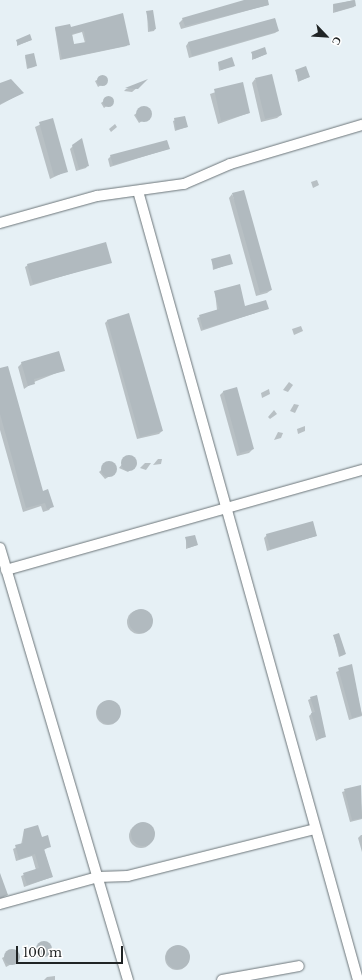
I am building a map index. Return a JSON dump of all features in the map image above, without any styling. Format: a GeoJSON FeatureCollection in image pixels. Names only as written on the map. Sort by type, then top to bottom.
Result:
{"type":"FeatureCollection","features":[{"type":"Feature","properties":{"kind":"lane"},"geometry":{"type":"LineString","coordinates":[[0,222],[97,196],[184,184],[230,164],[362,125]]}},
{"type":"Feature","properties":{"kind":"lane"},"geometry":{"type":"LineString","coordinates":[[138,190],[225,509],[358,980]]}},
{"type":"Feature","properties":{"kind":"lane"},"geometry":{"type":"LineString","coordinates":[[6,570],[362,470]]}},
{"type":"Feature","properties":{"kind":"lane"},"geometry":{"type":"LineString","coordinates":[[0,548],[128,980]]}},
{"type":"Feature","properties":{"kind":"lane"},"geometry":{"type":"LineString","coordinates":[[0,904],[98,877],[128,876],[316,829]]}},
{"type":"Feature","properties":{"kind":"lane"},"geometry":{"type":"LineString","coordinates":[[222,980],[299,966]]}},
{"type":"Feature","properties":{"kind":"building"},"geometry":{"type":"Polygon","coordinates":[[[244,0],[268,0],[269,5],[185,26],[182,18],[244,0]]]}},
{"type":"Feature","properties":{"kind":"building"},"geometry":{"type":"Polygon","coordinates":[[[355,0],[356,6],[335,12],[333,4],[355,0]]]}},
{"type":"Feature","properties":{"kind":"building"},"geometry":{"type":"Polygon","coordinates":[[[153,10],[156,29],[150,31],[146,11],[153,10]]]}},
{"type":"Feature","properties":{"kind":"building"},"geometry":{"type":"Polygon","coordinates":[[[123,13],[130,45],[62,59],[55,27],[70,24],[71,27],[123,13]],[[84,31],[72,34],[74,44],[86,42],[84,31]]]}},
{"type":"Feature","properties":{"kind":"building"},"geometry":{"type":"Polygon","coordinates":[[[275,18],[279,31],[192,56],[188,42],[275,18]]]}},
{"type":"Feature","properties":{"kind":"building"},"geometry":{"type":"Polygon","coordinates":[[[30,34],[32,40],[18,45],[16,40],[30,34]]]}},
{"type":"Feature","properties":{"kind":"building"},"geometry":{"type":"Polygon","coordinates":[[[265,47],[267,54],[254,59],[251,52],[265,47]]]}},
{"type":"Feature","properties":{"kind":"building"},"geometry":{"type":"Polygon","coordinates":[[[34,53],[37,66],[28,68],[25,55],[34,53]]]}},
{"type":"Feature","properties":{"kind":"building"},"geometry":{"type":"Polygon","coordinates":[[[232,57],[235,66],[221,70],[218,62],[232,57]]]}},
{"type":"Feature","properties":{"kind":"building"},"geometry":{"type":"Polygon","coordinates":[[[306,66],[310,77],[299,81],[295,70],[306,66]]]}},
{"type":"Feature","properties":{"kind":"building"},"geometry":{"type":"Polygon","coordinates":[[[272,74],[282,115],[265,119],[255,78],[272,74]]]}},
{"type":"Feature","properties":{"kind":"building"},"geometry":{"type":"Polygon","coordinates":[[[100,75],[104,75],[106,76],[106,84],[100,85],[97,82],[97,78],[100,75]]]}},
{"type":"Feature","properties":{"kind":"building"},"geometry":{"type":"Polygon","coordinates":[[[11,79],[24,93],[0,104],[0,83],[11,79]]]}},
{"type":"Feature","properties":{"kind":"building"},"geometry":{"type":"Polygon","coordinates":[[[148,79],[138,89],[125,88],[148,79]]]}},
{"type":"Feature","properties":{"kind":"building"},"geometry":{"type":"Polygon","coordinates":[[[243,82],[250,113],[221,121],[214,89],[243,82]]]}},
{"type":"Feature","properties":{"kind":"building"},"geometry":{"type":"Polygon","coordinates":[[[106,96],[110,96],[112,97],[112,105],[106,106],[103,103],[103,99],[106,96]]]}},
{"type":"Feature","properties":{"kind":"building"},"geometry":{"type":"Polygon","coordinates":[[[144,106],[150,108],[152,114],[150,120],[144,122],[138,120],[136,114],[138,108],[144,106]]]}},
{"type":"Feature","properties":{"kind":"building"},"geometry":{"type":"Polygon","coordinates":[[[185,116],[188,127],[176,130],[174,118],[185,116]]]}},
{"type":"Feature","properties":{"kind":"building"},"geometry":{"type":"Polygon","coordinates":[[[53,118],[68,172],[54,176],[39,122],[53,118]]]}},
{"type":"Feature","properties":{"kind":"building"},"geometry":{"type":"Polygon","coordinates":[[[82,138],[89,166],[79,169],[72,145],[82,138]]]}},
{"type":"Feature","properties":{"kind":"building"},"geometry":{"type":"Polygon","coordinates":[[[167,140],[170,149],[113,165],[110,155],[167,140]]]}},
{"type":"Feature","properties":{"kind":"building"},"geometry":{"type":"Polygon","coordinates":[[[244,190],[272,290],[260,293],[232,193],[244,190]]]}},
{"type":"Feature","properties":{"kind":"building"},"geometry":{"type":"Polygon","coordinates":[[[106,242],[112,263],[33,284],[27,264],[106,242]]]}},
{"type":"Feature","properties":{"kind":"building"},"geometry":{"type":"Polygon","coordinates":[[[230,254],[233,264],[214,269],[211,259],[230,254]]]}},
{"type":"Feature","properties":{"kind":"building"},"geometry":{"type":"Polygon","coordinates":[[[240,284],[245,306],[266,300],[269,309],[203,329],[199,315],[219,309],[214,291],[240,284]]]}},
{"type":"Feature","properties":{"kind":"building"},"geometry":{"type":"Polygon","coordinates":[[[129,313],[163,431],[140,437],[107,320],[129,313]]]}},
{"type":"Feature","properties":{"kind":"building"},"geometry":{"type":"Polygon","coordinates":[[[59,351],[65,371],[34,379],[35,384],[28,386],[21,362],[59,351]]]}},
{"type":"Feature","properties":{"kind":"building"},"geometry":{"type":"Polygon","coordinates":[[[8,366],[43,491],[48,489],[54,507],[47,509],[45,503],[26,508],[0,414],[0,368],[8,366]]]}},
{"type":"Feature","properties":{"kind":"building"},"geometry":{"type":"Polygon","coordinates":[[[237,387],[254,449],[240,453],[223,391],[237,387]]]}},
{"type":"Feature","properties":{"kind":"building"},"geometry":{"type":"Polygon","coordinates":[[[129,455],[136,460],[137,463],[132,470],[129,471],[122,466],[121,463],[126,456],[129,455]]]}},
{"type":"Feature","properties":{"kind":"building"},"geometry":{"type":"Polygon","coordinates":[[[109,461],[116,466],[117,469],[112,476],[109,477],[102,472],[101,469],[106,462],[109,461]]]}},
{"type":"Feature","properties":{"kind":"building"},"geometry":{"type":"Polygon","coordinates":[[[313,521],[317,536],[270,549],[266,534],[313,521]]]}},
{"type":"Feature","properties":{"kind":"building"},"geometry":{"type":"Polygon","coordinates":[[[195,535],[198,545],[188,548],[185,537],[195,535]]]}},
{"type":"Feature","properties":{"kind":"building"},"geometry":{"type":"Polygon","coordinates":[[[141,609],[146,610],[152,616],[152,626],[146,632],[141,633],[136,632],[130,626],[129,621],[130,616],[136,610],[141,609]]]}},
{"type":"Feature","properties":{"kind":"building"},"geometry":{"type":"Polygon","coordinates":[[[339,633],[346,654],[340,656],[333,635],[339,633]]]}},
{"type":"Feature","properties":{"kind":"building"},"geometry":{"type":"Polygon","coordinates":[[[352,664],[362,715],[352,718],[338,668],[352,664]]]}},
{"type":"Feature","properties":{"kind":"building"},"geometry":{"type":"Polygon","coordinates":[[[317,695],[326,737],[319,739],[311,713],[315,712],[310,697],[317,695]]]}},
{"type":"Feature","properties":{"kind":"building"},"geometry":{"type":"Polygon","coordinates":[[[109,700],[114,701],[120,707],[120,717],[114,723],[109,724],[104,723],[98,717],[97,712],[98,707],[104,701],[109,700]]]}},
{"type":"Feature","properties":{"kind":"building"},"geometry":{"type":"Polygon","coordinates":[[[361,785],[362,818],[352,820],[344,789],[361,785]]]}},
{"type":"Feature","properties":{"kind":"building"},"geometry":{"type":"Polygon","coordinates":[[[143,822],[148,823],[154,829],[154,839],[148,845],[143,846],[138,845],[132,839],[131,834],[132,829],[138,823],[143,822]]]}},
{"type":"Feature","properties":{"kind":"building"},"geometry":{"type":"Polygon","coordinates":[[[38,825],[42,837],[48,835],[51,847],[44,849],[53,877],[27,885],[23,873],[39,868],[35,854],[19,859],[15,845],[23,843],[24,829],[38,825]]]}},
{"type":"Feature","properties":{"kind":"building"},"geometry":{"type":"Polygon","coordinates":[[[0,873],[8,895],[0,897],[0,873]]]}},
{"type":"Feature","properties":{"kind":"building"},"geometry":{"type":"Polygon","coordinates":[[[44,941],[50,943],[52,949],[50,955],[44,957],[38,955],[36,949],[38,943],[44,941]]]}},
{"type":"Feature","properties":{"kind":"building"},"geometry":{"type":"Polygon","coordinates":[[[178,945],[187,948],[190,957],[187,966],[178,969],[169,966],[166,957],[169,948],[178,945]]]}},
{"type":"Feature","properties":{"kind":"building"},"geometry":{"type":"Polygon","coordinates":[[[12,949],[18,951],[20,957],[18,963],[12,965],[6,963],[4,957],[6,951],[12,949]]]}}]}
